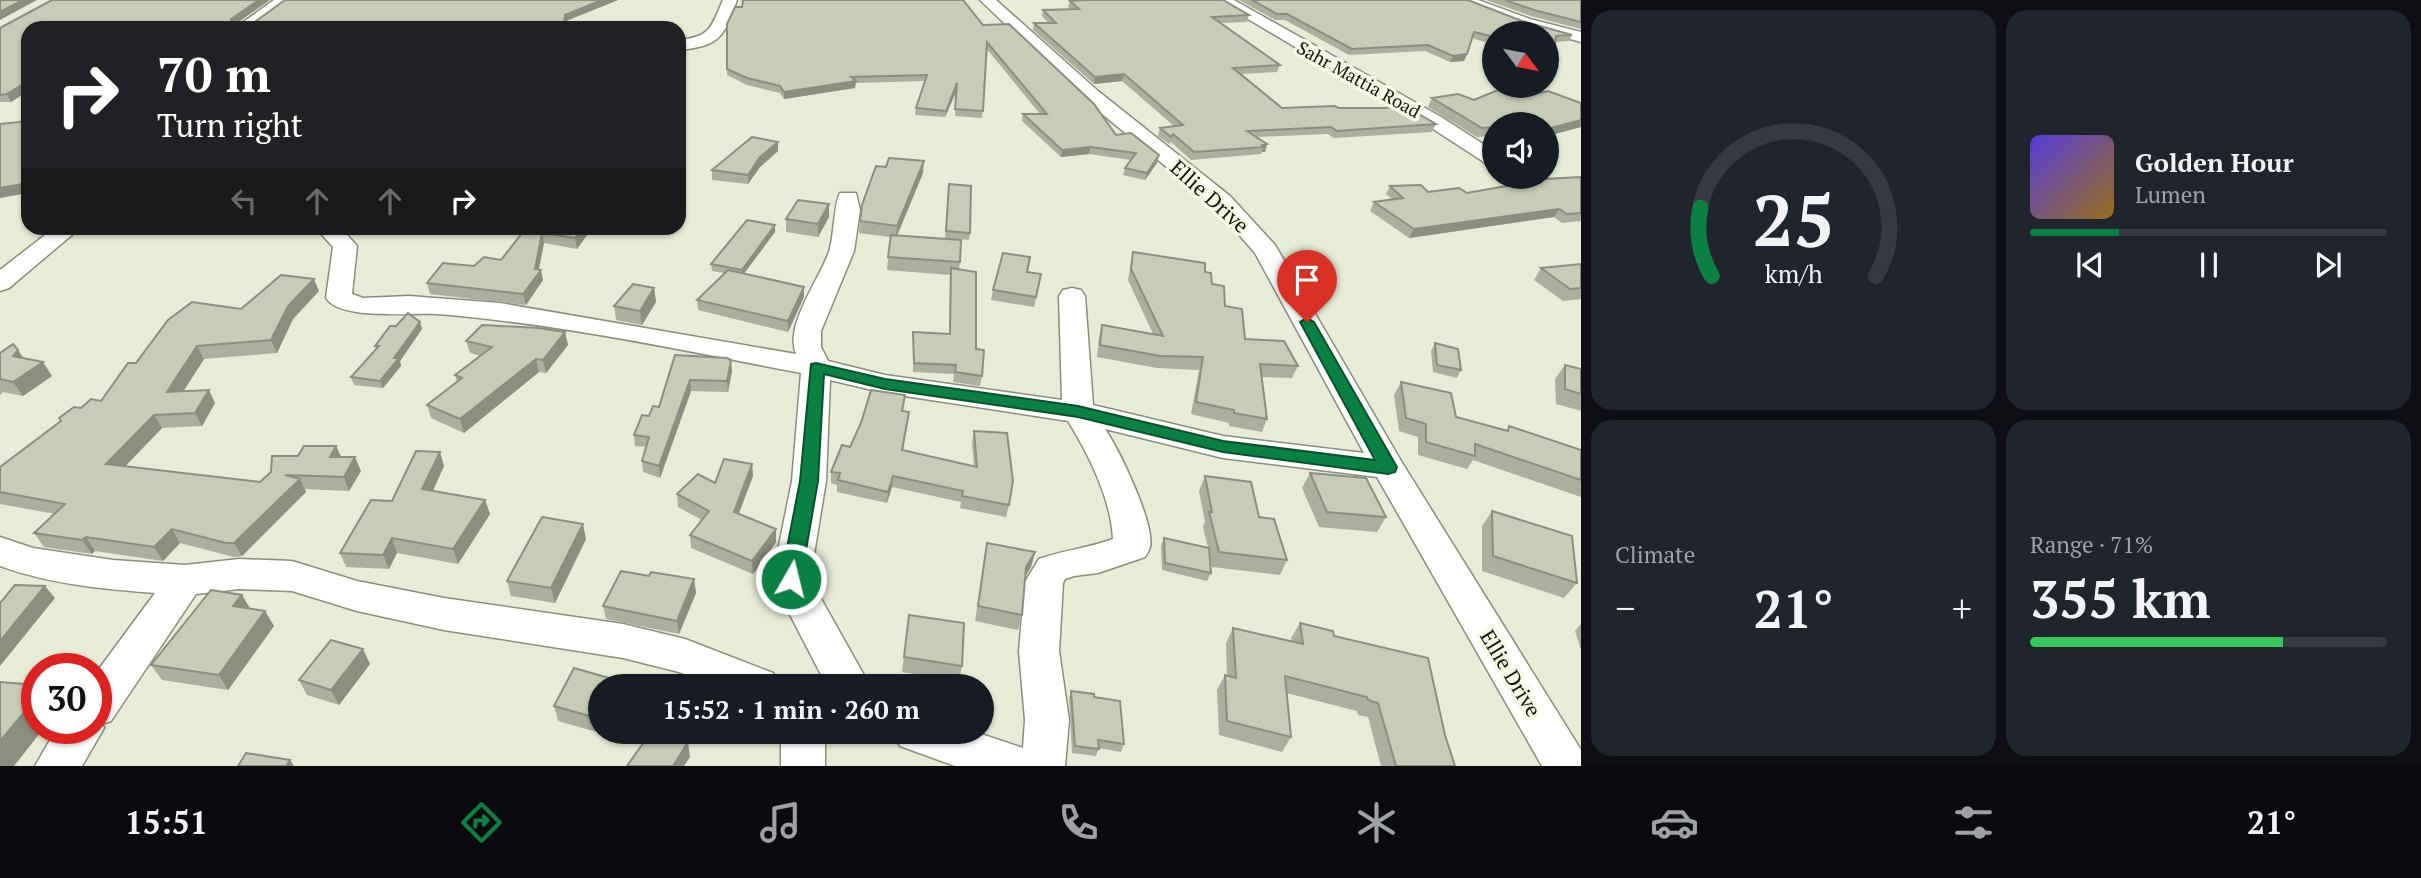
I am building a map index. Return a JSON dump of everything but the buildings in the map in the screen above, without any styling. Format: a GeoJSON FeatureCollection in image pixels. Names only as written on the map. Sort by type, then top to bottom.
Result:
{"type":"FeatureCollection","features":[{"type":"Feature","properties":{"kind":"street"},"geometry":{"type":"LineString","coordinates":[[253,21],[284,0]]}},
{"type":"Feature","properties":{"kind":"street"},"geometry":{"type":"LineString","coordinates":[[686,44],[706,42],[715,36],[730,0]]}},
{"type":"Feature","properties":{"kind":"street","name":"Ellie Drive"},"geometry":{"type":"LineString","coordinates":[[987,0],[1091,95],[1222,201],[1266,250],[1388,467],[1566,766]]}},
{"type":"Feature","properties":{"kind":"street","name":"Sahr Mattia Road"},"geometry":{"type":"LineString","coordinates":[[1223,0],[1434,121],[1482,152]]}},
{"type":"Feature","properties":{"kind":"street"},"geometry":{"type":"LineString","coordinates":[[1464,0],[1525,22],[1581,37]]}},
{"type":"Feature","properties":{"kind":"street"},"geometry":{"type":"LineString","coordinates":[[842,674],[791,579],[809,481],[816,368],[807,347],[807,331],[842,251],[849,210],[848,198]]}},
{"type":"Feature","properties":{"kind":"street"},"geometry":{"type":"LineString","coordinates":[[0,283],[59,235]]}},
{"type":"Feature","properties":{"kind":"street"},"geometry":{"type":"LineString","coordinates":[[335,235],[345,246],[339,298],[360,306],[409,304],[500,312],[578,323],[898,386],[1078,412],[1223,447],[1388,467]]}},
{"type":"Feature","properties":{"kind":"street"},"geometry":{"type":"LineString","coordinates":[[1043,766],[1047,720],[1039,651],[1044,582],[1052,569],[1072,562],[1098,559],[1132,547],[1130,521],[1100,446],[1078,412],[1072,296]]}},
{"type":"Feature","properties":{"kind":"street"},"geometry":{"type":"LineString","coordinates":[[0,551],[31,562],[113,575],[185,580],[239,574],[292,576],[357,596],[444,614],[623,642],[685,656],[729,674]]}},
{"type":"Feature","properties":{"kind":"street"},"geometry":{"type":"LineString","coordinates":[[112,684],[185,580]]}},
{"type":"Feature","properties":{"kind":"street"},"geometry":{"type":"LineString","coordinates":[[57,766],[71,744]]}},
{"type":"Feature","properties":{"kind":"street"},"geometry":{"type":"LineString","coordinates":[[803,744],[803,766]]}},
{"type":"Feature","properties":{"kind":"street"},"geometry":{"type":"LineString","coordinates":[[950,744],[1015,766]]}},
{"type":"Feature","properties":{"kind":"route"},"geometry":{"type":"LineString","coordinates":[[791,579],[809,481],[816,368],[885,384],[979,400],[1078,412],[1223,447],[1388,467],[1307,322]]}}]}
